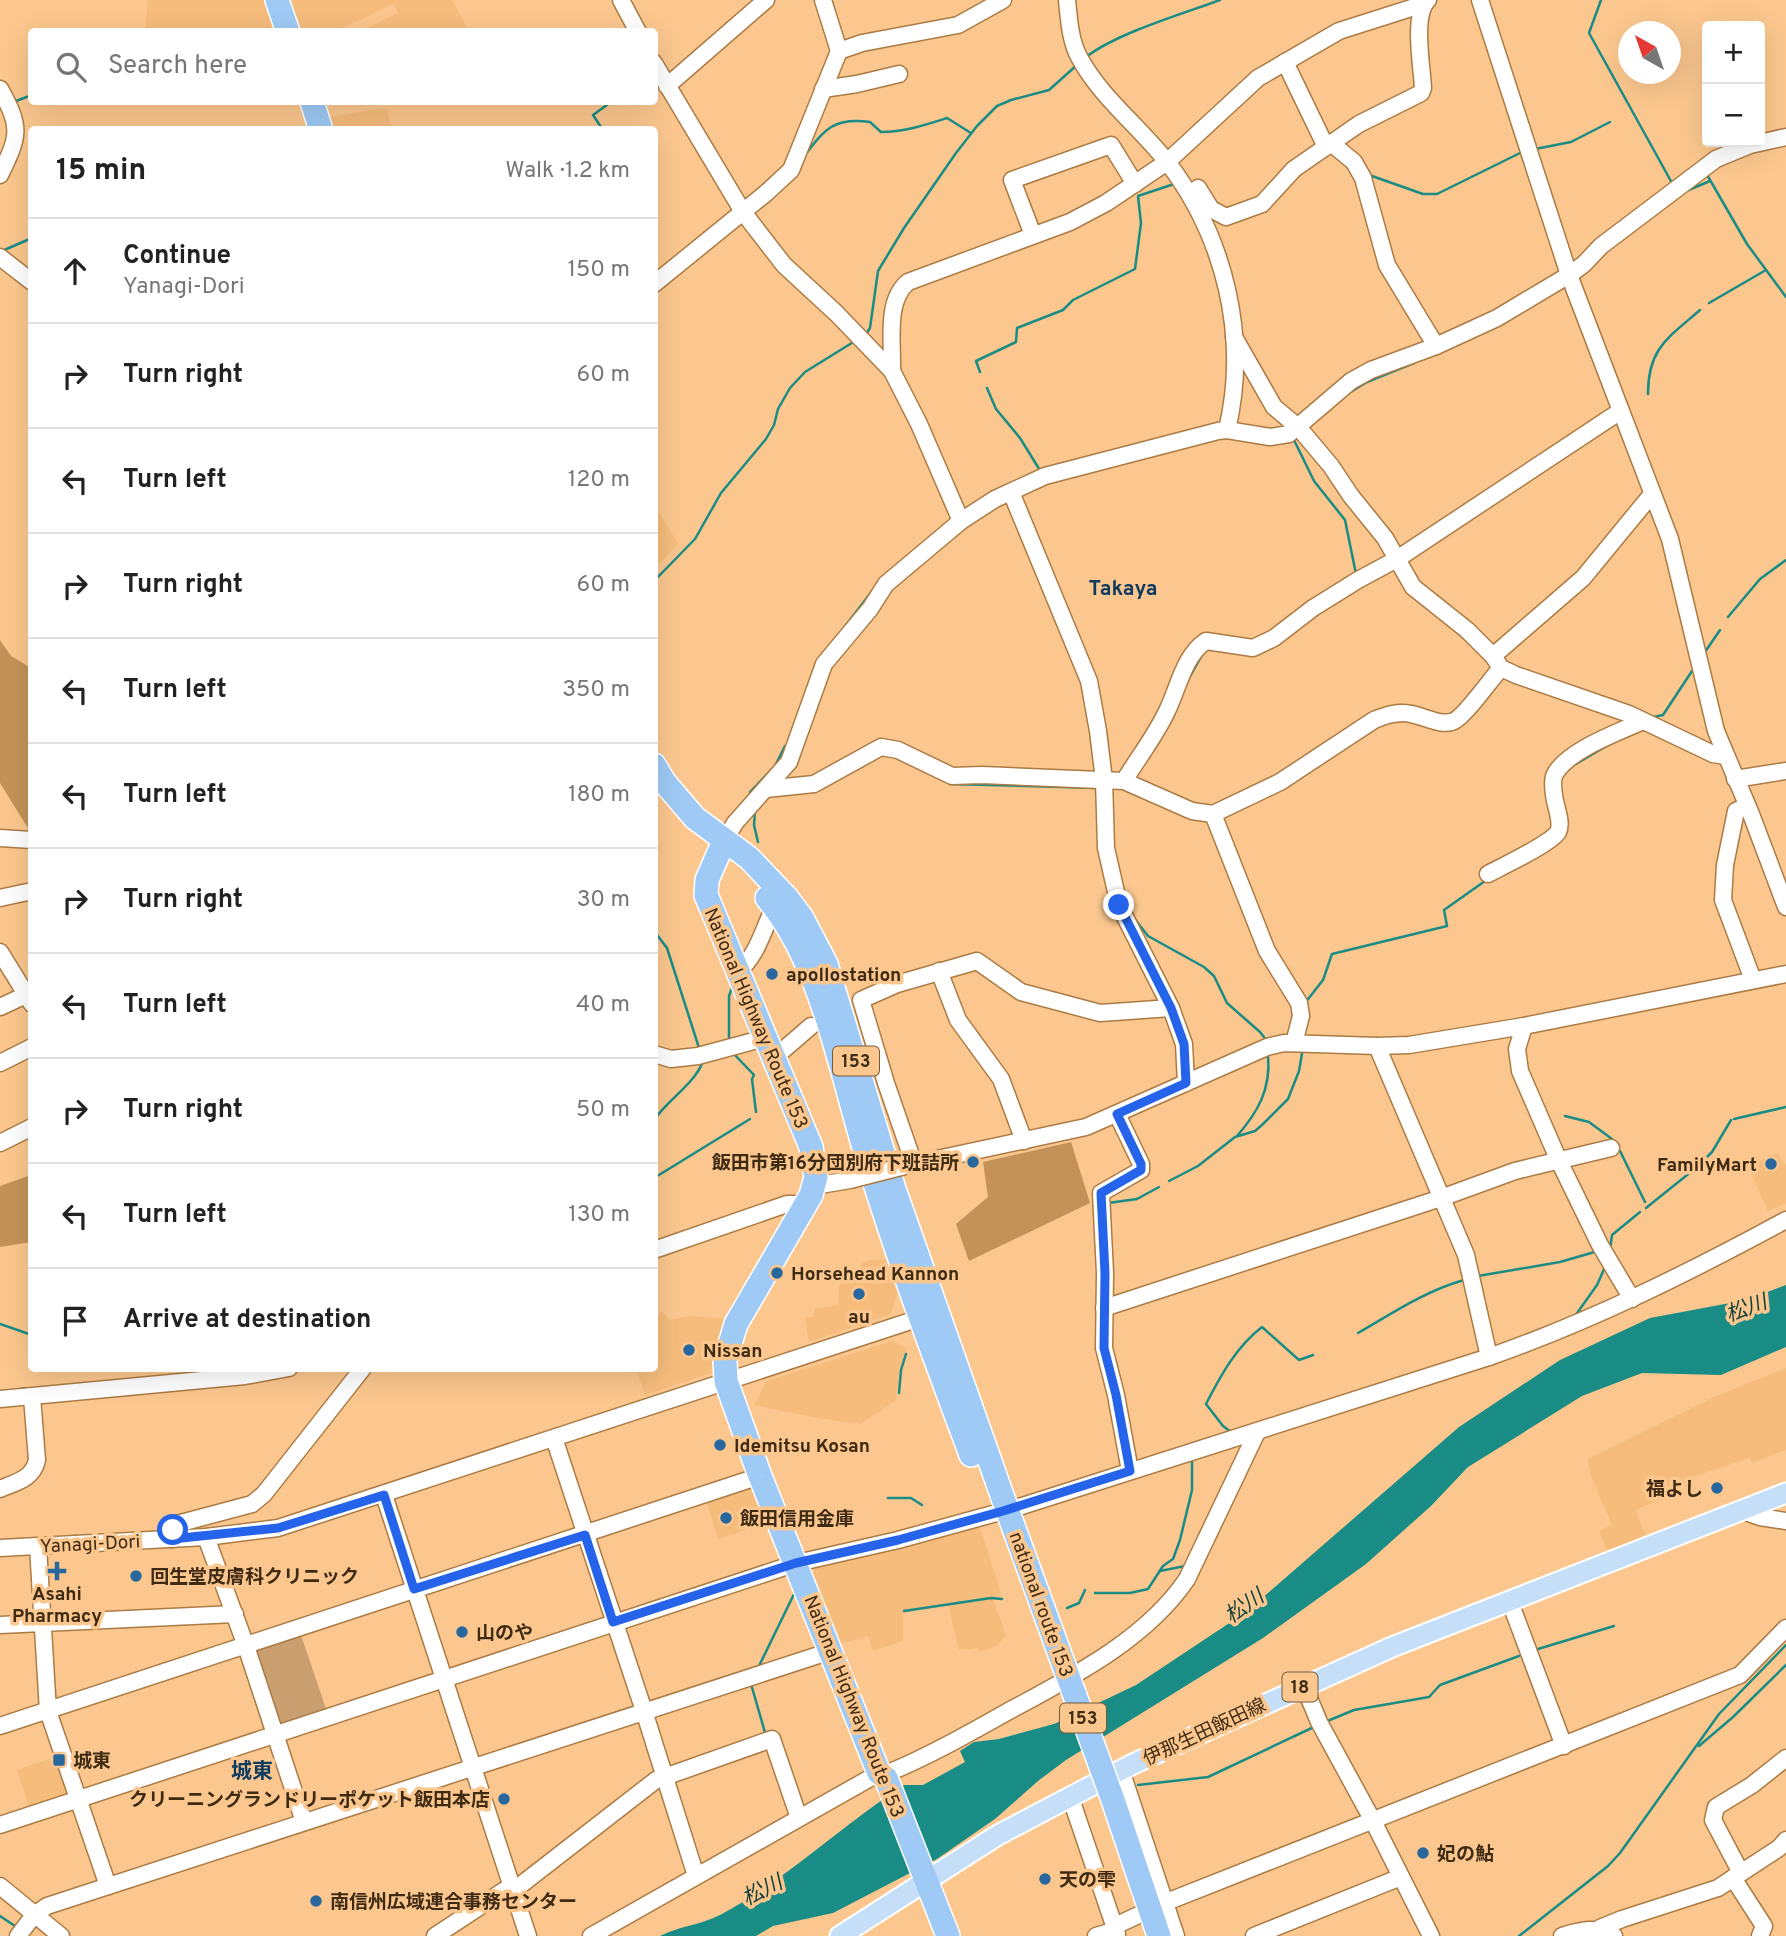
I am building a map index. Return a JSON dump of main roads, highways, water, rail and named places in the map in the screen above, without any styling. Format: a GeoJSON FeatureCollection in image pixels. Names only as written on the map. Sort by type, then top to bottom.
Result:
{"type":"FeatureCollection","features":[{"type":"Feature","properties":{"kind":"highway"},"geometry":{"type":"LineString","coordinates":[[277,0],[287,28]]}},
{"type":"Feature","properties":{"kind":"highway"},"geometry":{"type":"LineString","coordinates":[[313,105],[320,126]]}},
{"type":"Feature","properties":{"kind":"highway","name":"153"},"geometry":{"type":"LineString","coordinates":[[658,772],[680,802],[710,831],[721,846]]}},
{"type":"Feature","properties":{"kind":"highway","name":"153"},"geometry":{"type":"LineString","coordinates":[[658,783],[673,803],[721,846]]}},
{"type":"Feature","properties":{"kind":"highway","name":"National Highway Route 153"},"geometry":{"type":"LineString","coordinates":[[721,846],[707,880],[706,895],[815,1161],[814,1186],[804,1208],[736,1325],[725,1360],[726,1381],[760,1476],[948,1936]]}},
{"type":"Feature","properties":{"kind":"highway","name":"national route 153"},"geometry":{"type":"LineString","coordinates":[[721,846],[749,858],[787,898],[802,918],[826,964],[894,1189],[928,1315],[1113,1800],[1160,1936]]}},
{"type":"Feature","properties":{"kind":"highway","name":"national route 153"},"geometry":{"type":"LineString","coordinates":[[998,1504],[1146,1936]]}},
{"type":"Feature","properties":{"kind":"main road","name":"伊那生田飯田線"},"geometry":{"type":"LineString","coordinates":[[840,1936],[924,1875],[1121,1770],[1392,1647],[1786,1493]]}},
{"type":"Feature","properties":{"kind":"water","name":"松川"},"geometry":{"type":"Polygon","coordinates":[[[1786,1285],[1786,1347],[1721,1375],[1642,1373],[1582,1396],[1468,1467],[1431,1506],[1366,1564],[1263,1638],[1066,1760],[995,1819],[937,1859],[833,1913],[773,1926],[756,1936],[660,1936],[713,1918],[744,1901],[904,1785],[923,1785],[965,1762],[960,1751],[974,1742],[999,1739],[1054,1724],[1136,1685],[1246,1612],[1459,1427],[1560,1360],[1650,1318],[1746,1300],[1786,1285]]]}},
{"type":"Feature","properties":{"kind":"waterway"},"geometry":{"type":"LineString","coordinates":[[1085,58],[1130,33],[1220,0]]}},
{"type":"Feature","properties":{"kind":"waterway"},"geometry":{"type":"LineString","coordinates":[[1601,0],[1589,33],[1672,183]]}},
{"type":"Feature","properties":{"kind":"waterway"},"geometry":{"type":"LineString","coordinates":[[866,334],[870,328],[878,271],[904,228],[977,126],[997,106],[1049,90],[1077,65]]}},
{"type":"Feature","properties":{"kind":"waterway"},"geometry":{"type":"LineString","coordinates":[[16,101],[28,96]]}},
{"type":"Feature","properties":{"kind":"waterway"},"geometry":{"type":"LineString","coordinates":[[600,126],[593,115],[607,105]]}},
{"type":"Feature","properties":{"kind":"waterway"},"geometry":{"type":"LineString","coordinates":[[805,155],[825,132],[847,121],[870,122],[881,132],[890,132],[947,118],[971,133]]}},
{"type":"Feature","properties":{"kind":"waterway"},"geometry":{"type":"LineString","coordinates":[[1535,149],[1571,142],[1610,122]]}},
{"type":"Feature","properties":{"kind":"waterway"},"geometry":{"type":"LineString","coordinates":[[1372,176],[1423,194],[1437,194],[1520,153]]}},
{"type":"Feature","properties":{"kind":"waterway"},"geometry":{"type":"LineString","coordinates":[[1706,173],[1747,244],[1786,297]]}},
{"type":"Feature","properties":{"kind":"waterway"},"geometry":{"type":"LineString","coordinates":[[1684,192],[1710,181]]}},
{"type":"Feature","properties":{"kind":"waterway"},"geometry":{"type":"LineString","coordinates":[[980,372],[976,361],[1016,342],[1017,328],[1063,310],[1073,300],[1135,269],[1141,223],[1138,196],[1174,184]]}},
{"type":"Feature","properties":{"kind":"waterway"},"geometry":{"type":"LineString","coordinates":[[2,251],[28,240]]}},
{"type":"Feature","properties":{"kind":"waterway"},"geometry":{"type":"LineString","coordinates":[[1709,303],[1766,270]]}},
{"type":"Feature","properties":{"kind":"waterway"},"geometry":{"type":"LineString","coordinates":[[1648,394],[1652,365],[1662,345],[1700,310]]}},
{"type":"Feature","properties":{"kind":"waterway"},"geometry":{"type":"LineString","coordinates":[[1443,351],[1496,327]]}},
{"type":"Feature","properties":{"kind":"waterway"},"geometry":{"type":"LineString","coordinates":[[658,577],[695,539],[721,493],[766,439],[790,388],[805,372],[855,341]]}},
{"type":"Feature","properties":{"kind":"waterway"},"geometry":{"type":"LineString","coordinates":[[1349,393],[1367,382],[1414,363]]}},
{"type":"Feature","properties":{"kind":"waterway"},"geometry":{"type":"LineString","coordinates":[[987,388],[996,409],[1020,438],[1041,472]]}},
{"type":"Feature","properties":{"kind":"waterway"},"geometry":{"type":"LineString","coordinates":[[1578,448],[1616,423]]}},
{"type":"Feature","properties":{"kind":"waterway"},"geometry":{"type":"LineString","coordinates":[[1294,440],[1314,481],[1345,520],[1356,574]]}},
{"type":"Feature","properties":{"kind":"waterway"},"geometry":{"type":"LineString","coordinates":[[1728,617],[1760,579],[1786,560]]}},
{"type":"Feature","properties":{"kind":"waterway"},"geometry":{"type":"LineString","coordinates":[[843,629],[873,590]]}},
{"type":"Feature","properties":{"kind":"waterway"},"geometry":{"type":"LineString","coordinates":[[1705,652],[1720,630]]}},
{"type":"Feature","properties":{"kind":"waterway"},"geometry":{"type":"LineString","coordinates":[[1188,680],[1202,655]]}},
{"type":"Feature","properties":{"kind":"waterway"},"geometry":{"type":"LineString","coordinates":[[806,691],[816,665]]}},
{"type":"Feature","properties":{"kind":"waterway"},"geometry":{"type":"LineString","coordinates":[[1654,717],[1663,715],[1692,671]]}},
{"type":"Feature","properties":{"kind":"waterway"},"geometry":{"type":"LineString","coordinates":[[1574,765],[1610,744]]}},
{"type":"Feature","properties":{"kind":"waterway"},"geometry":{"type":"LineString","coordinates":[[750,792],[775,766],[785,746]]}},
{"type":"Feature","properties":{"kind":"waterway"},"geometry":{"type":"LineString","coordinates":[[950,784],[1097,788]]}},
{"type":"Feature","properties":{"kind":"waterway"},"geometry":{"type":"LineString","coordinates":[[755,811],[754,825],[758,842]]}},
{"type":"Feature","properties":{"kind":"waterway"},"geometry":{"type":"LineString","coordinates":[[1305,1003],[1323,980],[1332,954],[1447,926],[1444,910],[1485,881]]}},
{"type":"Feature","properties":{"kind":"waterway"},"geometry":{"type":"LineString","coordinates":[[1134,918],[1148,936],[1204,967],[1214,976],[1227,1003],[1267,1041]]}},
{"type":"Feature","properties":{"kind":"waterway"},"geometry":{"type":"LineString","coordinates":[[658,936],[667,948],[700,1051]]}},
{"type":"Feature","properties":{"kind":"waterway"},"geometry":{"type":"LineString","coordinates":[[729,1040],[729,996],[733,985]]}},
{"type":"Feature","properties":{"kind":"waterway"},"geometry":{"type":"LineString","coordinates":[[1169,1181],[1198,1166],[1235,1137],[1255,1131],[1262,1125],[1288,1099],[1299,1071],[1303,1048]]}},
{"type":"Feature","properties":{"kind":"waterway"},"geometry":{"type":"LineString","coordinates":[[732,1052],[754,1075],[752,1079],[756,1112]]}},
{"type":"Feature","properties":{"kind":"waterway"},"geometry":{"type":"LineString","coordinates":[[1237,1136],[1262,1099],[1267,1079],[1268,1056]]}},
{"type":"Feature","properties":{"kind":"waterway"},"geometry":{"type":"LineString","coordinates":[[658,1115],[694,1077],[703,1061]]}},
{"type":"Feature","properties":{"kind":"waterway"},"geometry":{"type":"LineString","coordinates":[[1734,1119],[1786,1107]]}},
{"type":"Feature","properties":{"kind":"waterway"},"geometry":{"type":"LineString","coordinates":[[1565,1116],[1589,1122],[1612,1139]]}},
{"type":"Feature","properties":{"kind":"waterway"},"geometry":{"type":"LineString","coordinates":[[658,1176],[750,1119]]}},
{"type":"Feature","properties":{"kind":"waterway"},"geometry":{"type":"LineString","coordinates":[[1646,1208],[1712,1152],[1731,1120]]}},
{"type":"Feature","properties":{"kind":"waterway"},"geometry":{"type":"LineString","coordinates":[[1620,1151],[1645,1202]]}},
{"type":"Feature","properties":{"kind":"waterway"},"geometry":{"type":"LineString","coordinates":[[1108,1203],[1137,1199],[1159,1187]]}},
{"type":"Feature","properties":{"kind":"waterway"},"geometry":{"type":"LineString","coordinates":[[1610,1249],[1612,1235],[1640,1212]]}},
{"type":"Feature","properties":{"kind":"waterway"},"geometry":{"type":"LineString","coordinates":[[1478,1276],[1560,1262],[1598,1251]]}},
{"type":"Feature","properties":{"kind":"waterway"},"geometry":{"type":"LineString","coordinates":[[1575,1316],[1597,1285],[1605,1267]]}},
{"type":"Feature","properties":{"kind":"waterway"},"geometry":{"type":"LineString","coordinates":[[1358,1333],[1423,1296],[1464,1280]]}},
{"type":"Feature","properties":{"kind":"waterway"},"geometry":{"type":"LineString","coordinates":[[0,1324],[28,1334]]}},
{"type":"Feature","properties":{"kind":"waterway"},"geometry":{"type":"LineString","coordinates":[[1231,1432],[1206,1404],[1244,1343],[1262,1327],[1299,1360],[1313,1355]]}},
{"type":"Feature","properties":{"kind":"waterway"},"geometry":{"type":"LineString","coordinates":[[899,1393],[906,1354]]}},
{"type":"Feature","properties":{"kind":"waterway"},"geometry":{"type":"LineString","coordinates":[[17,1390],[25,1388]]}},
{"type":"Feature","properties":{"kind":"waterway"},"geometry":{"type":"LineString","coordinates":[[1095,1593],[1130,1593],[1148,1589],[1163,1566],[1173,1559],[1192,1490],[1192,1459]]}},
{"type":"Feature","properties":{"kind":"waterway"},"geometry":{"type":"LineString","coordinates":[[888,1498],[911,1498],[922,1505]]}},
{"type":"Feature","properties":{"kind":"waterway"},"geometry":{"type":"LineString","coordinates":[[1160,1571],[1185,1566]]}},
{"type":"Feature","properties":{"kind":"waterway"},"geometry":{"type":"LineString","coordinates":[[1067,1608],[1079,1603],[1085,1590]]}},
{"type":"Feature","properties":{"kind":"waterway"},"geometry":{"type":"LineString","coordinates":[[758,1668],[795,1592]]}},
{"type":"Feature","properties":{"kind":"waterway"},"geometry":{"type":"LineString","coordinates":[[904,1611],[991,1598],[1002,1599]]}},
{"type":"Feature","properties":{"kind":"waterway"},"geometry":{"type":"LineString","coordinates":[[1538,1649],[1614,1626]]}},
{"type":"Feature","properties":{"kind":"waterway"},"geometry":{"type":"LineString","coordinates":[[1519,1936],[1608,1866],[1620,1853],[1719,1714],[1786,1645]]}},
{"type":"Feature","properties":{"kind":"waterway"},"geometry":{"type":"LineString","coordinates":[[1325,1722],[1354,1710],[1429,1697],[1440,1685],[1519,1656]]}},
{"type":"Feature","properties":{"kind":"waterway"},"geometry":{"type":"LineString","coordinates":[[1699,1746],[1786,1665]]}},
{"type":"Feature","properties":{"kind":"waterway"},"geometry":{"type":"LineString","coordinates":[[751,1684],[766,1736]]}},
{"type":"Feature","properties":{"kind":"waterway"},"geometry":{"type":"LineString","coordinates":[[1138,1785],[1208,1777],[1316,1726]]}},
{"type":"Feature","properties":{"kind":"waterway"},"geometry":{"type":"LineString","coordinates":[[0,1916],[18,1928]]}},
{"type":"Feature","properties":{"kind":"place","name":"apollostation"},"geometry":{"type":"Point","coordinates":[772,974]}},
{"type":"Feature","properties":{"kind":"place","name":"飯田市第16分団別府下班詰所"},"geometry":{"type":"Point","coordinates":[973,1162]}},
{"type":"Feature","properties":{"kind":"place","name":"FamilyMart"},"geometry":{"type":"Point","coordinates":[1771,1164]}},
{"type":"Feature","properties":{"kind":"place","name":"Horsehead Kannon"},"geometry":{"type":"Point","coordinates":[777,1273]}},
{"type":"Feature","properties":{"kind":"place","name":"au"},"geometry":{"type":"Point","coordinates":[859,1294]}},
{"type":"Feature","properties":{"kind":"place","name":"Nissan"},"geometry":{"type":"Point","coordinates":[689,1350]}},
{"type":"Feature","properties":{"kind":"place","name":"Idemitsu Kosan"},"geometry":{"type":"Point","coordinates":[720,1445]}},
{"type":"Feature","properties":{"kind":"place","name":"福よし"},"geometry":{"type":"Point","coordinates":[1717,1488]}},
{"type":"Feature","properties":{"kind":"place","name":"飯田信用金庫"},"geometry":{"type":"Point","coordinates":[726,1518]}},
{"type":"Feature","properties":{"kind":"place","name":"Asahi Pharmacy"},"geometry":{"type":"Point","coordinates":[57,1571]}},
{"type":"Feature","properties":{"kind":"place","name":"回生堂皮膚科クリニック"},"geometry":{"type":"Point","coordinates":[136,1576]}},
{"type":"Feature","properties":{"kind":"place","name":"山のや"},"geometry":{"type":"Point","coordinates":[462,1632]}},
{"type":"Feature","properties":{"kind":"place","name":"城東"},"geometry":{"type":"Point","coordinates":[59,1760]}},
{"type":"Feature","properties":{"kind":"place","name":"クリーニングランドリーポケット飯田本店"},"geometry":{"type":"Point","coordinates":[504,1799]}},
{"type":"Feature","properties":{"kind":"place","name":"妃の鮎"},"geometry":{"type":"Point","coordinates":[1423,1853]}},
{"type":"Feature","properties":{"kind":"place","name":"天の雫"},"geometry":{"type":"Point","coordinates":[1045,1879]}},
{"type":"Feature","properties":{"kind":"place","name":"南信州広域連合事務センター"},"geometry":{"type":"Point","coordinates":[316,1901]}},
{"type":"Feature","properties":{"kind":"district","name":"Takaya"},"geometry":{"type":"Point","coordinates":[1123,588]}},
{"type":"Feature","properties":{"kind":"district","name":"城東"},"geometry":{"type":"Point","coordinates":[252,1771]}}]}
